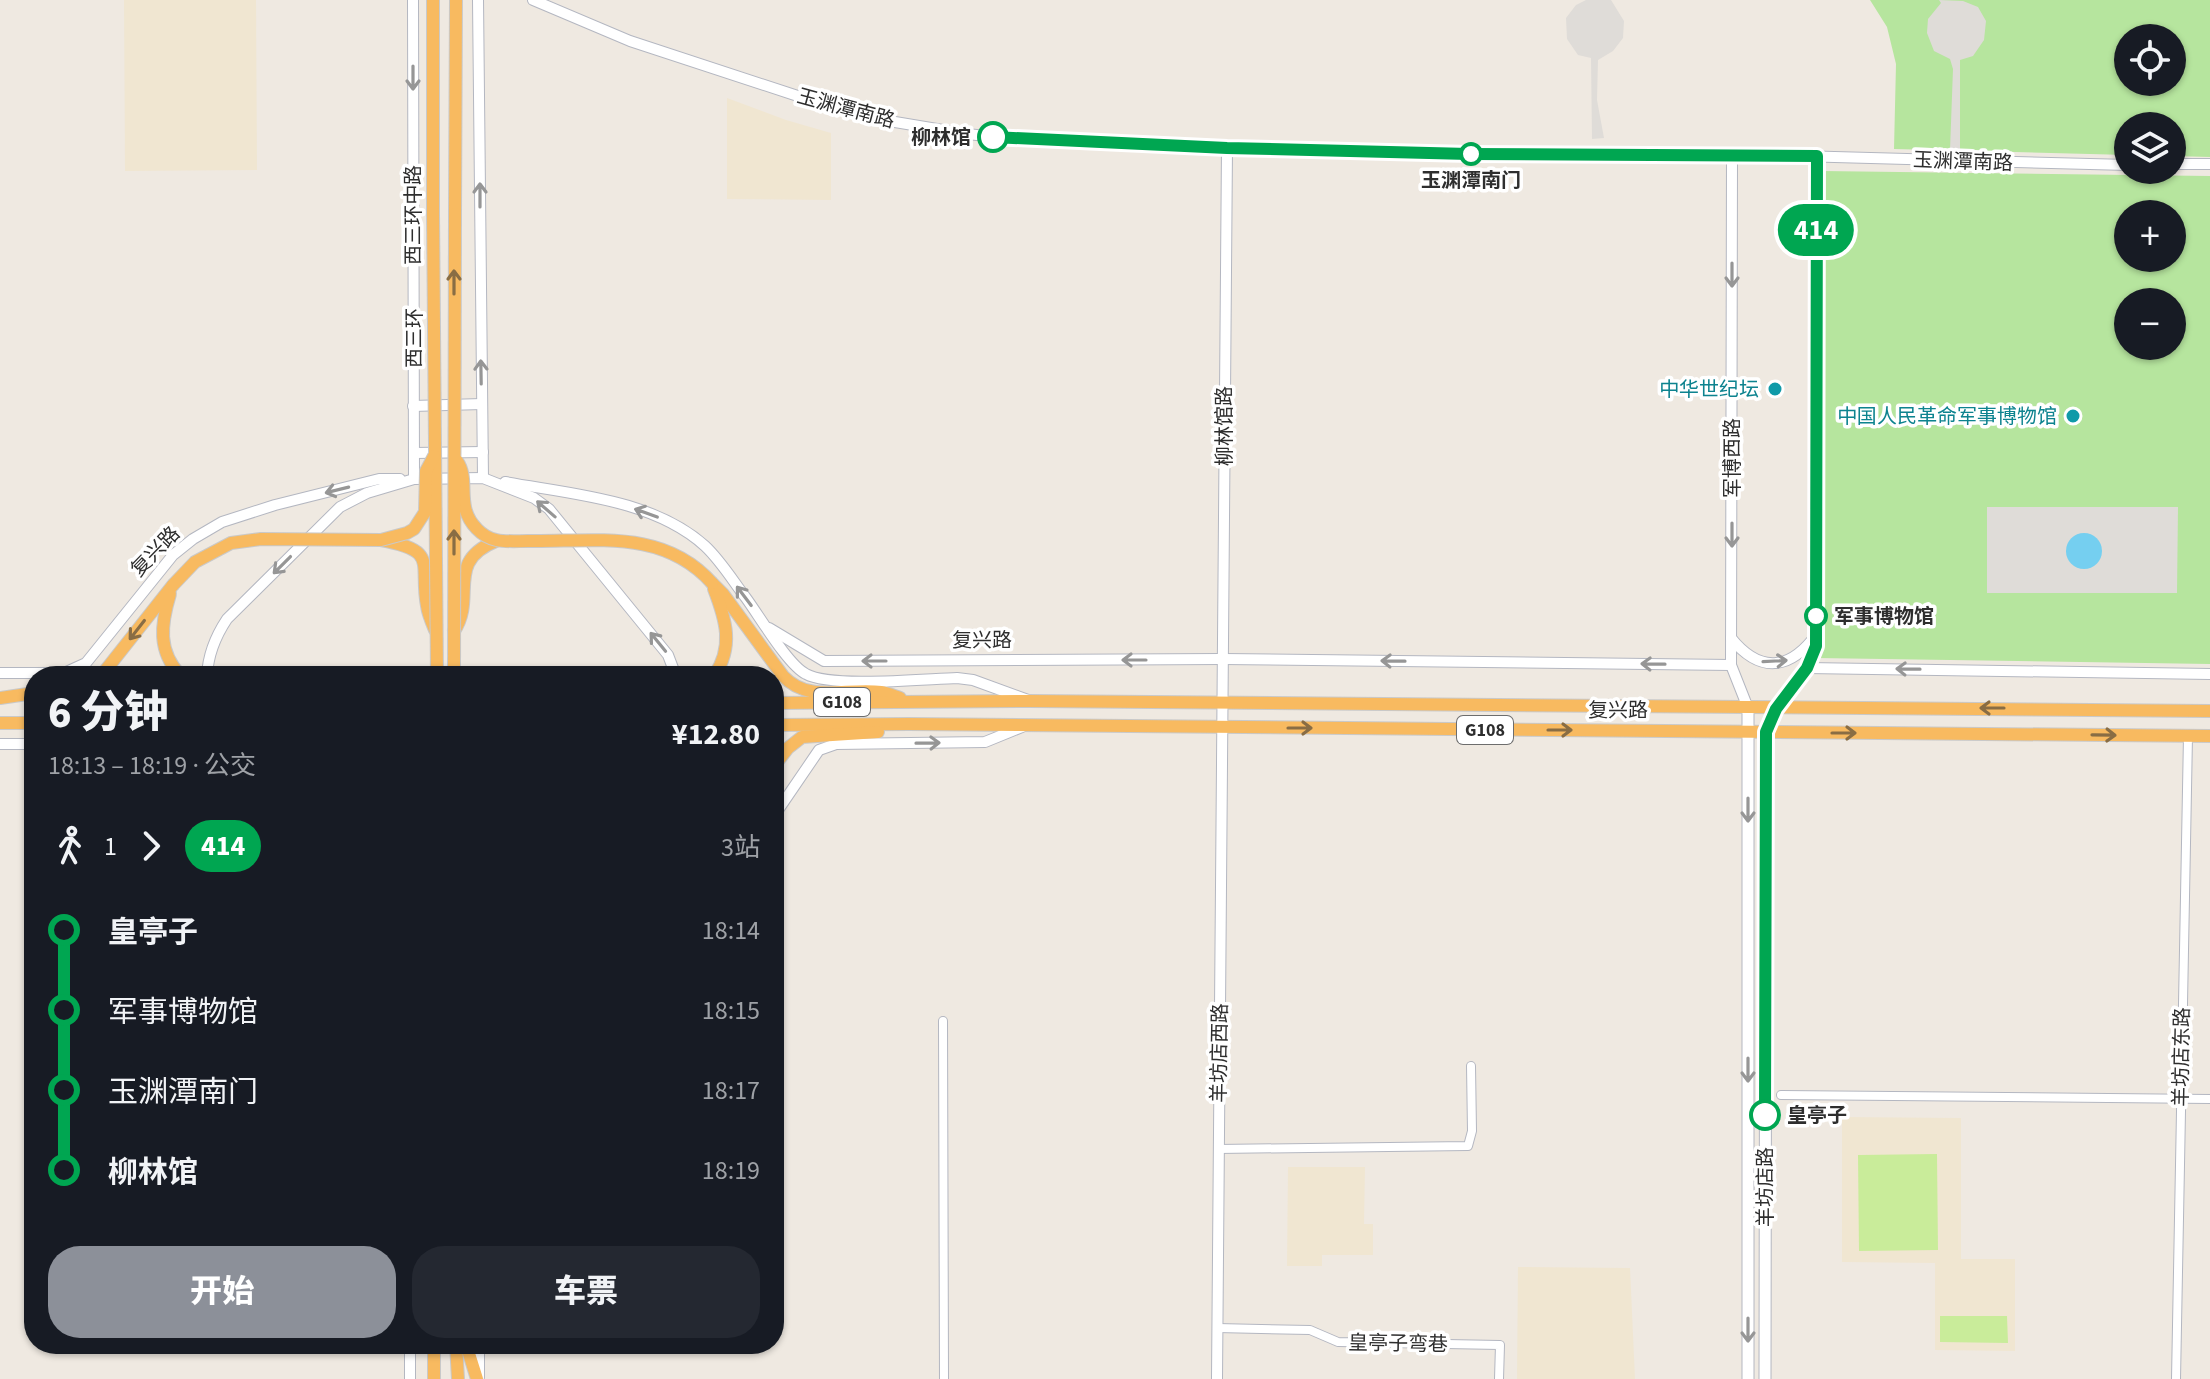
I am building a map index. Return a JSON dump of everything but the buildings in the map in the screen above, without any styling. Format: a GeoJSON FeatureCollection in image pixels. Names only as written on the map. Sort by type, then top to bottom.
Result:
{"type":"FeatureCollection","features":[{"type":"Feature","properties":{"kind":"highway","name":"西三环"},"geometry":{"type":"LineString","coordinates":[[433,0],[437,666]]}},
{"type":"Feature","properties":{"kind":"highway","name":"西三环"},"geometry":{"type":"LineString","coordinates":[[454,666],[456,0]]}},
{"type":"Feature","properties":{"kind":"highway"},"geometry":{"type":"LineString","coordinates":[[453,454],[461,467],[462,499],[467,514],[474,526],[496,541]]}},
{"type":"Feature","properties":{"kind":"highway"},"geometry":{"type":"LineString","coordinates":[[381,540],[407,533],[424,516],[426,471],[435,455]]}},
{"type":"Feature","properties":{"kind":"highway"},"geometry":{"type":"LineString","coordinates":[[109,666],[195,562],[231,543],[261,539],[381,540],[404,545],[422,558],[426,565],[427,607],[436,634]]}},
{"type":"Feature","properties":{"kind":"highway"},"geometry":{"type":"LineString","coordinates":[[454,631],[463,618],[466,565],[484,546],[496,541],[645,543],[687,560],[712,583],[776,666]]}},
{"type":"Feature","properties":{"kind":"highway"},"geometry":{"type":"LineString","coordinates":[[712,583],[727,629],[724,655],[719,666]]}},
{"type":"Feature","properties":{"kind":"highway"},"geometry":{"type":"LineString","coordinates":[[173,585],[162,623],[162,641],[173,666]]}},
{"type":"Feature","properties":{"kind":"highway"},"geometry":{"type":"LineString","coordinates":[[784,677],[795,686],[813,692],[881,692],[911,701]]}},
{"type":"Feature","properties":{"kind":"highway"},"geometry":{"type":"LineString","coordinates":[[0,699],[24,695]]}},
{"type":"Feature","properties":{"kind":"highway"},"geometry":{"type":"LineString","coordinates":[[0,699],[24,700]]}},
{"type":"Feature","properties":{"kind":"highway","name":"复兴路"},"geometry":{"type":"LineString","coordinates":[[784,703],[1030,701],[2210,711]]}},
{"type":"Feature","properties":{"kind":"highway"},"geometry":{"type":"LineString","coordinates":[[0,723],[24,723]]}},
{"type":"Feature","properties":{"kind":"highway"},"geometry":{"type":"LineString","coordinates":[[784,754],[795,741],[808,735],[879,732],[909,724]]}},
{"type":"Feature","properties":{"kind":"highway","name":"复兴路"},"geometry":{"type":"LineString","coordinates":[[784,725],[2210,736]]}},
{"type":"Feature","properties":{"kind":"highway"},"geometry":{"type":"LineString","coordinates":[[427,1379],[433,1354]]}},
{"type":"Feature","properties":{"kind":"highway"},"geometry":{"type":"LineString","coordinates":[[434,1354],[434,1379]]}},
{"type":"Feature","properties":{"kind":"highway"},"geometry":{"type":"LineString","coordinates":[[457,1354],[458,1379]]}},
{"type":"Feature","properties":{"kind":"highway"},"geometry":{"type":"LineString","coordinates":[[469,1354],[478,1379]]}},
{"type":"Feature","properties":{"kind":"main road","name":"羊坊店路"},"geometry":{"type":"LineString","coordinates":[[1748,708],[1748,1379]]}},
{"type":"Feature","properties":{"kind":"main road","name":"羊坊店路"},"geometry":{"type":"LineString","coordinates":[[1765,1379],[1766,732],[1776,709]]}},
{"type":"Feature","properties":{"kind":"street","name":"西三环中路"},"geometry":{"type":"LineString","coordinates":[[413,0],[414,479]]}},
{"type":"Feature","properties":{"kind":"street"},"geometry":{"type":"LineString","coordinates":[[478,0],[483,478],[534,498],[549,509],[668,655],[672,666]]}},
{"type":"Feature","properties":{"kind":"street","name":"玉渊潭南路"},"geometry":{"type":"LineString","coordinates":[[533,0],[630,41],[819,103],[889,121],[967,134],[1036,141],[1227,148],[1750,156]]}},
{"type":"Feature","properties":{"kind":"street","name":"柳林馆路"},"geometry":{"type":"LineString","coordinates":[[1223,704],[1227,148]]}},
{"type":"Feature","properties":{"kind":"street","name":"军博西路"},"geometry":{"type":"LineString","coordinates":[[1732,156],[1731,665],[1748,708]]}},
{"type":"Feature","properties":{"kind":"street","name":"玉渊潭南路"},"geometry":{"type":"LineString","coordinates":[[1798,156],[2114,165]]}},
{"type":"Feature","properties":{"kind":"street"},"geometry":{"type":"LineString","coordinates":[[1776,709],[1807,668],[1814,652],[1816,635],[1817,156]]}},
{"type":"Feature","properties":{"kind":"street"},"geometry":{"type":"LineString","coordinates":[[2186,164],[2210,164]]}},
{"type":"Feature","properties":{"kind":"street"},"geometry":{"type":"LineString","coordinates":[[413,406],[482,404]]}},
{"type":"Feature","properties":{"kind":"street"},"geometry":{"type":"LineString","coordinates":[[414,453],[483,452]]}},
{"type":"Feature","properties":{"kind":"street","name":"复兴路"},"geometry":{"type":"LineString","coordinates":[[79,666],[86,663],[173,555],[222,522],[379,479],[483,478],[630,507],[674,526],[712,553],[799,670],[818,679],[957,678],[973,680],[1030,701]]}},
{"type":"Feature","properties":{"kind":"street"},"geometry":{"type":"LineString","coordinates":[[209,666],[213,643],[227,619],[340,507],[353,498],[414,479]]}},
{"type":"Feature","properties":{"kind":"street","name":"复兴路"},"geometry":{"type":"LineString","coordinates":[[769,628],[824,661],[1223,659],[1731,665]]}},
{"type":"Feature","properties":{"kind":"street"},"geometry":{"type":"LineString","coordinates":[[1731,638],[1751,658],[1762,663],[1778,663],[1791,660],[1816,635]]}},
{"type":"Feature","properties":{"kind":"street"},"geometry":{"type":"LineString","coordinates":[[1807,668],[2210,674]]}},
{"type":"Feature","properties":{"kind":"street","name":"复兴路"},"geometry":{"type":"LineString","coordinates":[[0,673],[24,673]]}},
{"type":"Feature","properties":{"kind":"street","name":"羊坊店西路"},"geometry":{"type":"LineString","coordinates":[[1217,1379],[1223,704]]}},
{"type":"Feature","properties":{"kind":"street","name":"复兴路"},"geometry":{"type":"LineString","coordinates":[[784,801],[819,750],[836,744],[985,742],[1026,725]]}},
{"type":"Feature","properties":{"kind":"street","name":"羊坊店东路"},"geometry":{"type":"LineString","coordinates":[[2176,1379],[2188,736]]}},
{"type":"Feature","properties":{"kind":"street"},"geometry":{"type":"LineString","coordinates":[[0,744],[24,744]]}},
{"type":"Feature","properties":{"kind":"street"},"geometry":{"type":"LineString","coordinates":[[943,1021],[944,1379]]}},
{"type":"Feature","properties":{"kind":"street"},"geometry":{"type":"LineString","coordinates":[[1218,1149],[1468,1146],[1472,1131],[1471,1066]]}},
{"type":"Feature","properties":{"kind":"street"},"geometry":{"type":"LineString","coordinates":[[1781,1095],[2210,1099]]}},
{"type":"Feature","properties":{"kind":"street","name":"皇亭子弯巷"},"geometry":{"type":"LineString","coordinates":[[1217,1328],[1310,1330],[1338,1342],[1500,1345],[1499,1379]]}},
{"type":"Feature","properties":{"kind":"street"},"geometry":{"type":"LineString","coordinates":[[410,1354],[410,1379]]}},
{"type":"Feature","properties":{"kind":"street"},"geometry":{"type":"LineString","coordinates":[[478,1379],[479,1354]]}},
{"type":"Feature","properties":{"kind":"shaded area"},"geometry":{"type":"Polygon","coordinates":[[[124,0],[256,0],[257,170],[125,171],[124,0]]]}},
{"type":"Feature","properties":{"kind":"shaded area"},"geometry":{"type":"Polygon","coordinates":[[[1586,0],[1611,0],[1624,21],[1623,38],[1613,51],[1598,60],[1597,100],[1604,138],[1592,139],[1591,58],[1578,55],[1567,39],[1566,18],[1576,5],[1586,0]]]}},
{"type":"Feature","properties":{"kind":"shaded area"},"geometry":{"type":"Polygon","coordinates":[[[1939,0],[1963,1],[1978,7],[1986,21],[1984,40],[1973,56],[1960,60],[1960,150],[1950,150],[1953,69],[1950,59],[1934,51],[1927,33],[1928,19],[1941,3],[1939,0]]]}},
{"type":"Feature","properties":{"kind":"shaded area"},"geometry":{"type":"Polygon","coordinates":[[[727,98],[831,133],[831,200],[727,199],[727,98]]]}},
{"type":"Feature","properties":{"kind":"shaded area"},"geometry":{"type":"Polygon","coordinates":[[[1987,507],[2178,507],[2177,593],[1987,593],[1987,507]]]}},
{"type":"Feature","properties":{"kind":"shaded area"},"geometry":{"type":"Polygon","coordinates":[[[1842,1117],[1961,1118],[1961,1259],[2015,1259],[2015,1351],[1935,1350],[1935,1263],[1842,1262],[1842,1117]]]}},
{"type":"Feature","properties":{"kind":"shaded area"},"geometry":{"type":"Polygon","coordinates":[[[1288,1167],[1365,1167],[1364,1224],[1373,1224],[1373,1255],[1322,1255],[1322,1266],[1287,1266],[1288,1167]]]}},
{"type":"Feature","properties":{"kind":"shaded area"},"geometry":{"type":"Polygon","coordinates":[[[1518,1267],[1630,1268],[1635,1379],[1517,1379],[1518,1267]]]}},
{"type":"Feature","properties":{"kind":"green space"},"geometry":{"type":"Polygon","coordinates":[[[1870,0],[2210,0],[2210,157],[2186,156],[2186,112],[2114,112],[2114,155],[1894,149],[1896,64],[1887,27],[1870,0]]]}},
{"type":"Feature","properties":{"kind":"green space","name":"中国人民革命军事博物馆"},"geometry":{"type":"Polygon","coordinates":[[[1822,171],[2114,175],[2114,184],[2186,184],[2186,176],[2210,176],[2210,664],[1816,658],[1822,171]]]}},
{"type":"Feature","properties":{"kind":"green space"},"geometry":{"type":"Polygon","coordinates":[[[1937,1154],[1938,1250],[1859,1251],[1858,1155],[1937,1154]]]}},
{"type":"Feature","properties":{"kind":"green space"},"geometry":{"type":"Polygon","coordinates":[[[1940,1316],[2007,1316],[2008,1343],[1940,1342],[1940,1316]]]}},
{"type":"Feature","properties":{"kind":"water"},"geometry":{"type":"Polygon","coordinates":[[[2084,533],[2097,538],[2102,551],[2097,564],[2084,569],[2071,564],[2066,551],[2071,538],[2084,533]]]}},
{"type":"Feature","properties":{"kind":"tunnel"},"geometry":{"type":"LineString","coordinates":[[1750,156],[1798,156]]}},
{"type":"Feature","properties":{"kind":"bus line","name":"414"},"geometry":{"type":"LineString","coordinates":[[993,137],[1227,148],[1469,154],[1817,156],[1816,646],[1807,668],[1776,709],[1766,732],[1765,1115]]}},
{"type":"Feature","properties":{"kind":"place","name":"柳林馆"},"geometry":{"type":"Point","coordinates":[993,137]}},
{"type":"Feature","properties":{"kind":"place","name":"玉渊潭南门"},"geometry":{"type":"Point","coordinates":[1471,154]}},
{"type":"Feature","properties":{"kind":"place","name":"中华世纪坛"},"geometry":{"type":"Point","coordinates":[1775,389]}},
{"type":"Feature","properties":{"kind":"place","name":"中国人民革命军事博物馆"},"geometry":{"type":"Point","coordinates":[2073,416]}},
{"type":"Feature","properties":{"kind":"place","name":"军事博物馆"},"geometry":{"type":"Point","coordinates":[1816,616]}},
{"type":"Feature","properties":{"kind":"place","name":"皇亭子"},"geometry":{"type":"Point","coordinates":[1765,1115]}}]}
